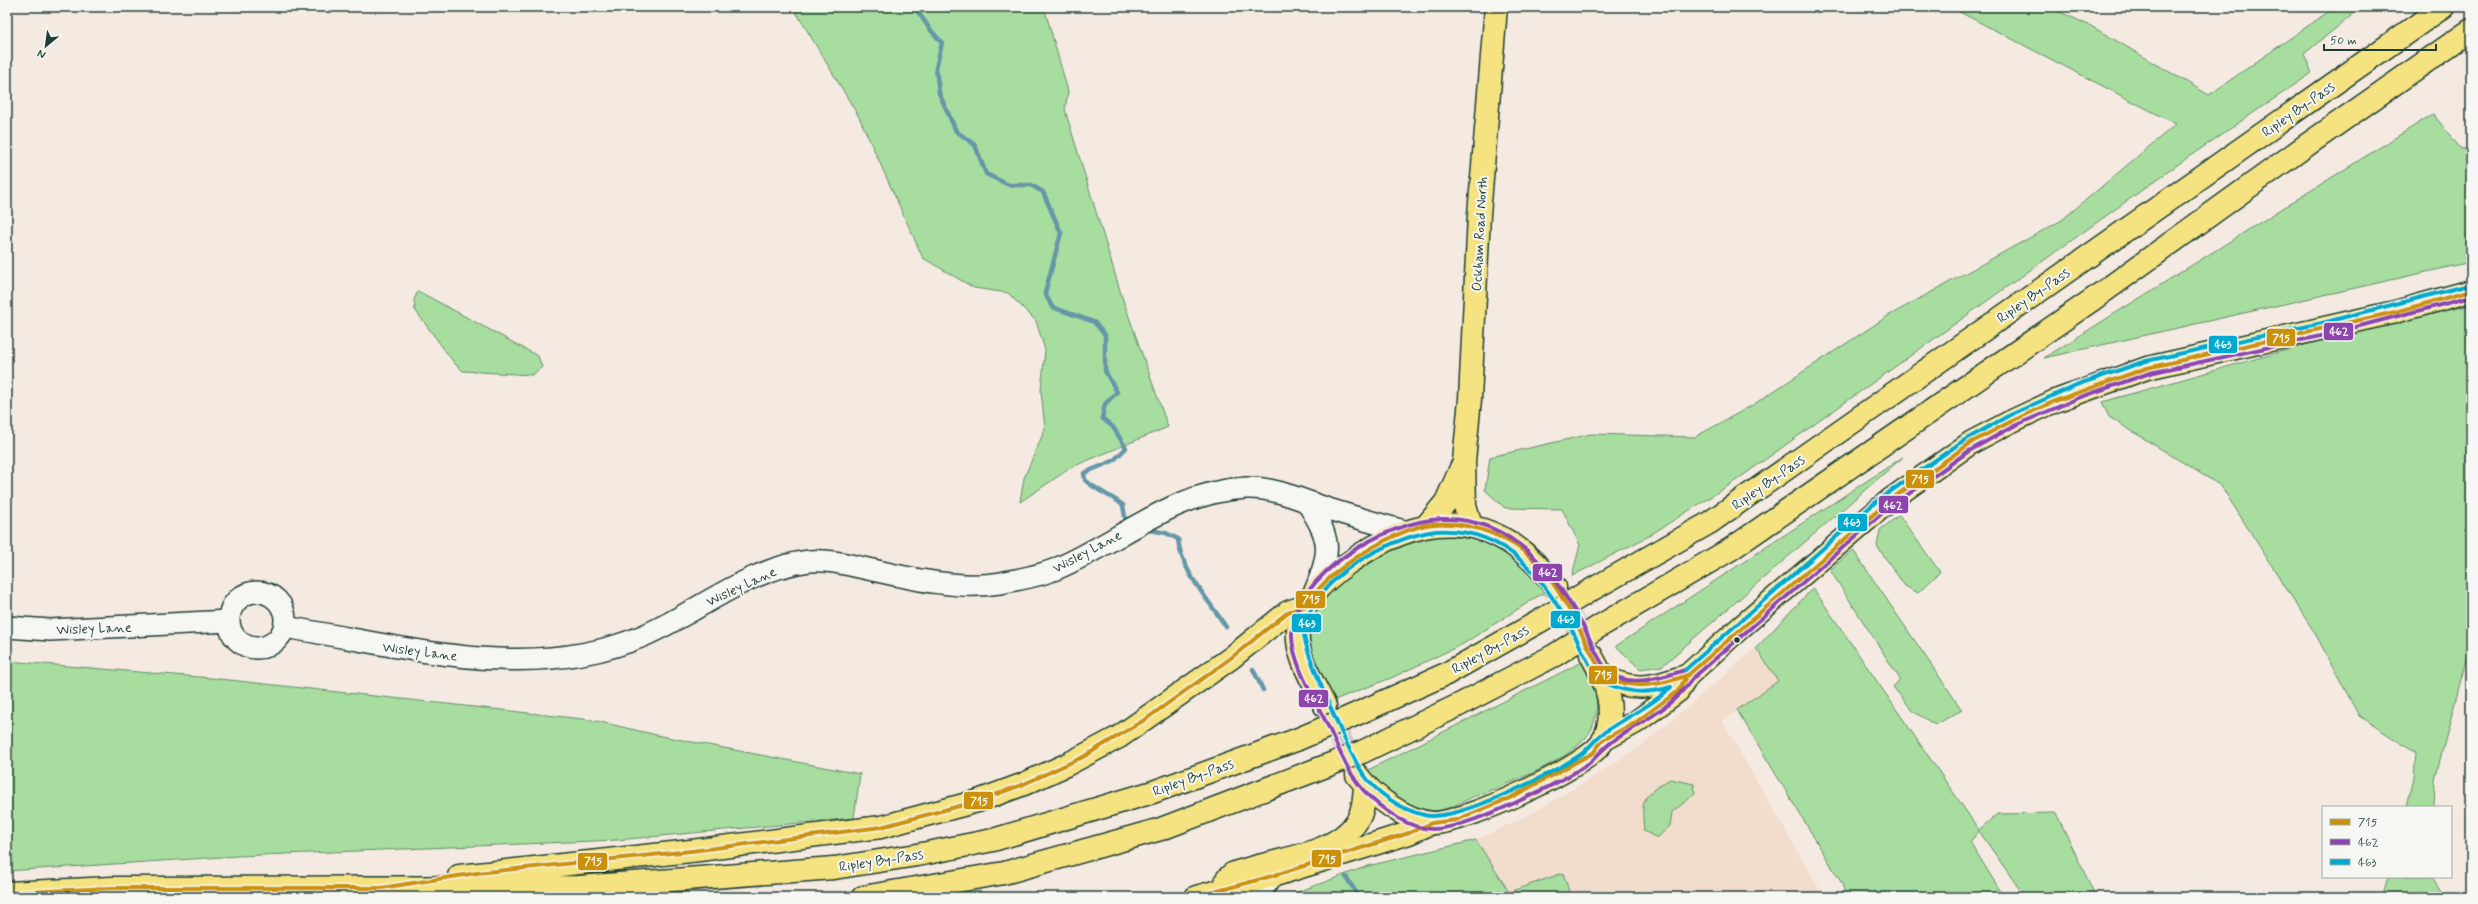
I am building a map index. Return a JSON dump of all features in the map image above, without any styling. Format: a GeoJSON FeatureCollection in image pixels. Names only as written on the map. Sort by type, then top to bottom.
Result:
{"type":"FeatureCollection","features":[{"type":"Feature","properties":{"kind":"main road","name":"Ockham Road North"},"geometry":{"type":"LineString","coordinates":[[1471,526],[1466,506],[1464,461],[1470,399],[1479,215],[1496,7]]}},
{"type":"Feature","properties":{"kind":"main road","name":"Ripley By-Pass"},"geometry":{"type":"LineString","coordinates":[[381,888],[579,887],[834,868],[917,855],[993,840],[1153,792],[1296,740],[1343,720],[1446,674],[1709,523],[2443,7]]}},
{"type":"Feature","properties":{"kind":"main road"},"geometry":{"type":"LineString","coordinates":[[863,897],[1004,873],[1161,829],[1362,752],[1459,705],[1554,654],[1731,550],[2085,305],[2304,147],[2471,30]]}},
{"type":"Feature","properties":{"kind":"main road"},"geometry":{"type":"LineString","coordinates":[[1196,897],[1225,894],[1272,876],[1409,833],[1432,823],[1456,820],[1510,798],[1576,764],[1593,753],[1603,740],[1658,707],[1678,691],[1688,675],[1787,586],[1890,500],[1972,442],[2010,422],[2055,401],[2147,368],[2388,314],[2471,291]]}},
{"type":"Feature","properties":{"kind":"main road","name":"Ockham Road North"},"geometry":{"type":"LineString","coordinates":[[1427,525],[1446,502],[1464,461]]}},
{"type":"Feature","properties":{"kind":"main road"},"geometry":{"type":"LineString","coordinates":[[7,893],[111,888],[381,888],[477,873],[691,851],[881,827],[978,801],[1037,778],[1083,757],[1119,737],[1225,662],[1288,612],[1311,598],[1366,550],[1404,531],[1427,525],[1471,526],[1497,535],[1520,550],[1542,569],[1555,587]]}},
{"type":"Feature","properties":{"kind":"main road"},"geometry":{"type":"LineString","coordinates":[[1311,598],[1300,618],[1298,631],[1299,649],[1325,706]]}},
{"type":"Feature","properties":{"kind":"main road"},"geometry":{"type":"LineString","coordinates":[[1591,655],[1603,676],[1607,688],[1610,715],[1603,740]]}},
{"type":"Feature","properties":{"kind":"main road"},"geometry":{"type":"LineString","coordinates":[[1603,676],[1630,688],[1667,682],[1688,675]]}},
{"type":"Feature","properties":{"kind":"main road"},"geometry":{"type":"LineString","coordinates":[[1225,894],[1227,879],[1232,874],[1284,860],[1327,846],[1341,838],[1357,821],[1362,811],[1361,780],[1389,806],[1432,823]]}},
{"type":"Feature","properties":{"kind":"street","name":"Wisley Lane"},"geometry":{"type":"LineString","coordinates":[[284,627],[432,654],[534,659],[583,654],[642,636],[750,578],[788,565],[824,561],[900,576],[950,583],[997,583],[1056,569],[1167,507],[1204,495],[1246,488],[1273,490],[1404,531]]}},
{"type":"Feature","properties":{"kind":"street"},"geometry":{"type":"LineString","coordinates":[[1306,501],[1318,519],[1327,540],[1327,563],[1311,598]]}},
{"type":"Feature","properties":{"kind":"street"},"geometry":{"type":"LineString","coordinates":[[258,592],[273,597],[279,603],[283,610],[284,627],[275,642],[258,648],[241,643],[230,630],[229,621],[232,606],[237,600],[243,596],[258,592]]}},
{"type":"Feature","properties":{"kind":"street","name":"Wisley Lane"},"geometry":{"type":"LineString","coordinates":[[7,627],[50,630],[229,621]]}},
{"type":"Feature","properties":{"kind":"street"},"geometry":{"type":"LineString","coordinates":[[1257,897],[1272,876]]}},
{"type":"Feature","properties":{"kind":"shaded area"},"geometry":{"type":"Polygon","coordinates":[[[1756,648],[1778,681],[1722,721],[1824,897],[1571,897],[1563,873],[1509,892],[1476,840],[1527,816],[1584,783],[1645,743],[1756,648]]]}},
{"type":"Feature","properties":{"kind":"green space"},"geometry":{"type":"Polygon","coordinates":[[[793,7],[1044,7],[1068,91],[1065,110],[1122,297],[1168,427],[1072,467],[1020,502],[1024,478],[1045,429],[1041,391],[1045,350],[1036,321],[1008,293],[974,288],[923,258],[859,117],[793,7]]]}},
{"type":"Feature","properties":{"kind":"green space"},"geometry":{"type":"Polygon","coordinates":[[[1950,7],[2049,7],[2091,26],[2209,95],[2335,7],[2362,7],[2304,54],[2312,73],[2187,158],[1731,484],[1647,537],[1572,576],[1580,545],[1562,509],[1505,508],[1485,490],[1490,457],[1591,434],[1695,437],[1751,406],[1888,316],[2062,220],[2176,124],[1950,7]]]}},
{"type":"Feature","properties":{"kind":"green space"},"geometry":{"type":"Polygon","coordinates":[[[2433,114],[2461,149],[2471,148],[2471,262],[2044,358],[2433,114]]]}},
{"type":"Feature","properties":{"kind":"green space"},"geometry":{"type":"Polygon","coordinates":[[[418,291],[538,356],[542,367],[532,375],[463,371],[455,364],[415,310],[414,300],[418,291]]]}},
{"type":"Feature","properties":{"kind":"green space"},"geometry":{"type":"Polygon","coordinates":[[[2471,305],[2471,641],[2435,779],[2434,806],[2407,806],[2414,778],[2416,753],[2359,716],[2316,635],[2221,486],[2109,417],[2102,402],[2351,332],[2471,305]]]}},
{"type":"Feature","properties":{"kind":"green space"},"geometry":{"type":"Polygon","coordinates":[[[1903,457],[1662,666],[1640,669],[1616,646],[1903,457]]]}},
{"type":"Feature","properties":{"kind":"green space"},"geometry":{"type":"Polygon","coordinates":[[[1899,515],[1940,572],[1918,593],[1905,586],[1877,546],[1880,530],[1899,515]]]}},
{"type":"Feature","properties":{"kind":"green space"},"geometry":{"type":"Polygon","coordinates":[[[1455,534],[1485,542],[1508,554],[1528,570],[1548,592],[1540,595],[1463,644],[1391,678],[1329,702],[1307,651],[1309,619],[1330,589],[1379,553],[1426,535],[1455,534]]]}},
{"type":"Feature","properties":{"kind":"green space"},"geometry":{"type":"Polygon","coordinates":[[[1853,550],[1962,710],[1935,725],[1913,711],[1893,687],[1900,679],[1830,570],[1853,550]]]}},
{"type":"Feature","properties":{"kind":"green space"},"geometry":{"type":"Polygon","coordinates":[[[1813,588],[1979,830],[1997,814],[2056,813],[2096,897],[2025,897],[1979,831],[1970,842],[2004,897],[1847,897],[1841,882],[1737,710],[1778,681],[1756,648],[1813,588]]]}},
{"type":"Feature","properties":{"kind":"green space"},"geometry":{"type":"Polygon","coordinates":[[[1586,660],[1594,685],[1597,702],[1595,719],[1592,728],[1584,739],[1572,750],[1539,770],[1503,786],[1438,811],[1418,809],[1401,801],[1364,772],[1586,660]]]}},
{"type":"Feature","properties":{"kind":"green space"},"geometry":{"type":"Polygon","coordinates":[[[7,661],[211,678],[592,720],[661,736],[860,774],[854,818],[617,840],[238,856],[7,871],[7,661]]]}},
{"type":"Feature","properties":{"kind":"green space"},"geometry":{"type":"Polygon","coordinates":[[[1670,779],[1694,784],[1695,794],[1672,812],[1670,826],[1657,838],[1644,831],[1643,811],[1645,799],[1654,790],[1670,779]]]}},
{"type":"Feature","properties":{"kind":"green space"},"geometry":{"type":"Polygon","coordinates":[[[1476,840],[1509,892],[1563,873],[1571,897],[1284,897],[1368,866],[1476,840]]]}},
{"type":"Feature","properties":{"kind":"green space"},"geometry":{"type":"Polygon","coordinates":[[[2388,878],[2434,878],[2446,897],[2382,897],[2388,878]]]}},
{"type":"Feature","properties":{"kind":"waterway"},"geometry":{"type":"LineString","coordinates":[[915,7],[929,28],[942,43],[936,68],[939,93],[956,131],[975,145],[986,174],[1009,185],[1031,185],[1043,192],[1061,233],[1045,293],[1052,307],[1094,322],[1105,335],[1105,371],[1117,392],[1105,404],[1102,418],[1113,427],[1126,448],[1113,461],[1084,473],[1085,480],[1123,505],[1126,523],[1129,524]]}},
{"type":"Feature","properties":{"kind":"waterway"},"geometry":{"type":"LineString","coordinates":[[1145,529],[1166,533],[1178,539],[1180,551],[1190,574],[1226,627]]}},
{"type":"Feature","properties":{"kind":"waterway"},"geometry":{"type":"LineString","coordinates":[[1253,669],[1263,690]]}},
{"type":"Feature","properties":{"kind":"waterway"},"geometry":{"type":"LineString","coordinates":[[1346,877],[1359,897]]}},
{"type":"Feature","properties":{"kind":"tunnel"},"geometry":{"type":"LineString","coordinates":[[1556,588],[1591,655]]}},
{"type":"Feature","properties":{"kind":"tunnel"},"geometry":{"type":"LineString","coordinates":[[1326,707],[1357,774]]}},
{"type":"Feature","properties":{"kind":"transit line","name":"463"},"geometry":{"type":"LineString","coordinates":[[1685,670],[1878,500],[1963,441],[2008,416],[2076,385],[2146,361],[2322,323],[2469,285]]}},
{"type":"Feature","properties":{"kind":"transit line","name":"715"},"geometry":{"type":"LineString","coordinates":[[7,893],[111,888],[381,888],[477,873],[691,851],[881,827],[978,801],[1024,784],[1083,757],[1146,719],[1231,658],[1288,612],[1306,606],[1321,587],[1351,561],[1389,538],[1426,525],[1459,525],[1475,528],[1490,533],[1519,548],[1532,558],[1552,582],[1568,608],[1603,675],[1614,680],[1635,685],[1666,682],[1688,675],[1890,500],[1972,442],[2010,422],[2055,401],[2147,368],[2395,312],[2471,291]]}},
{"type":"Feature","properties":{"kind":"transit line","name":"462"},"geometry":{"type":"LineString","coordinates":[[1685,670],[1667,676],[1634,681],[1615,676],[1603,665],[1584,627],[1569,602],[1542,565],[1525,549],[1507,536],[1487,526],[1465,520],[1441,519],[1419,522],[1395,529],[1371,540],[1347,555],[1326,572],[1309,591],[1297,612],[1292,634],[1295,656],[1310,692],[1348,768],[1361,788],[1369,797],[1404,822],[1419,827],[1433,829],[1468,822],[1490,814],[1556,783],[1588,764],[1609,744],[1675,699],[1692,679],[1886,510],[1969,451],[2014,426],[2081,397],[2150,373],[2325,335],[2471,297]]}},
{"type":"Feature","properties":{"kind":"transit line","name":"463"},"geometry":{"type":"LineString","coordinates":[[1436,531],[1461,532],[1483,538],[1503,547],[1520,560],[1536,576],[1550,594],[1574,634],[1589,664],[1600,680],[1617,688],[1643,692],[1671,687],[1655,700],[1602,734],[1580,755],[1548,774],[1480,805],[1458,812],[1438,815],[1424,815],[1406,809],[1389,799],[1381,793],[1362,772],[1338,725],[1305,642],[1304,632],[1309,613],[1321,595],[1336,578],[1355,564],[1396,542],[1436,531]]}},
{"type":"Feature","properties":{"kind":"transit line","name":"715"},"geometry":{"type":"LineString","coordinates":[[1196,897],[1272,876],[1409,833],[1432,823],[1456,820],[1510,798],[1593,753],[1603,740],[1636,722],[1678,691],[1685,679]]}}]}
